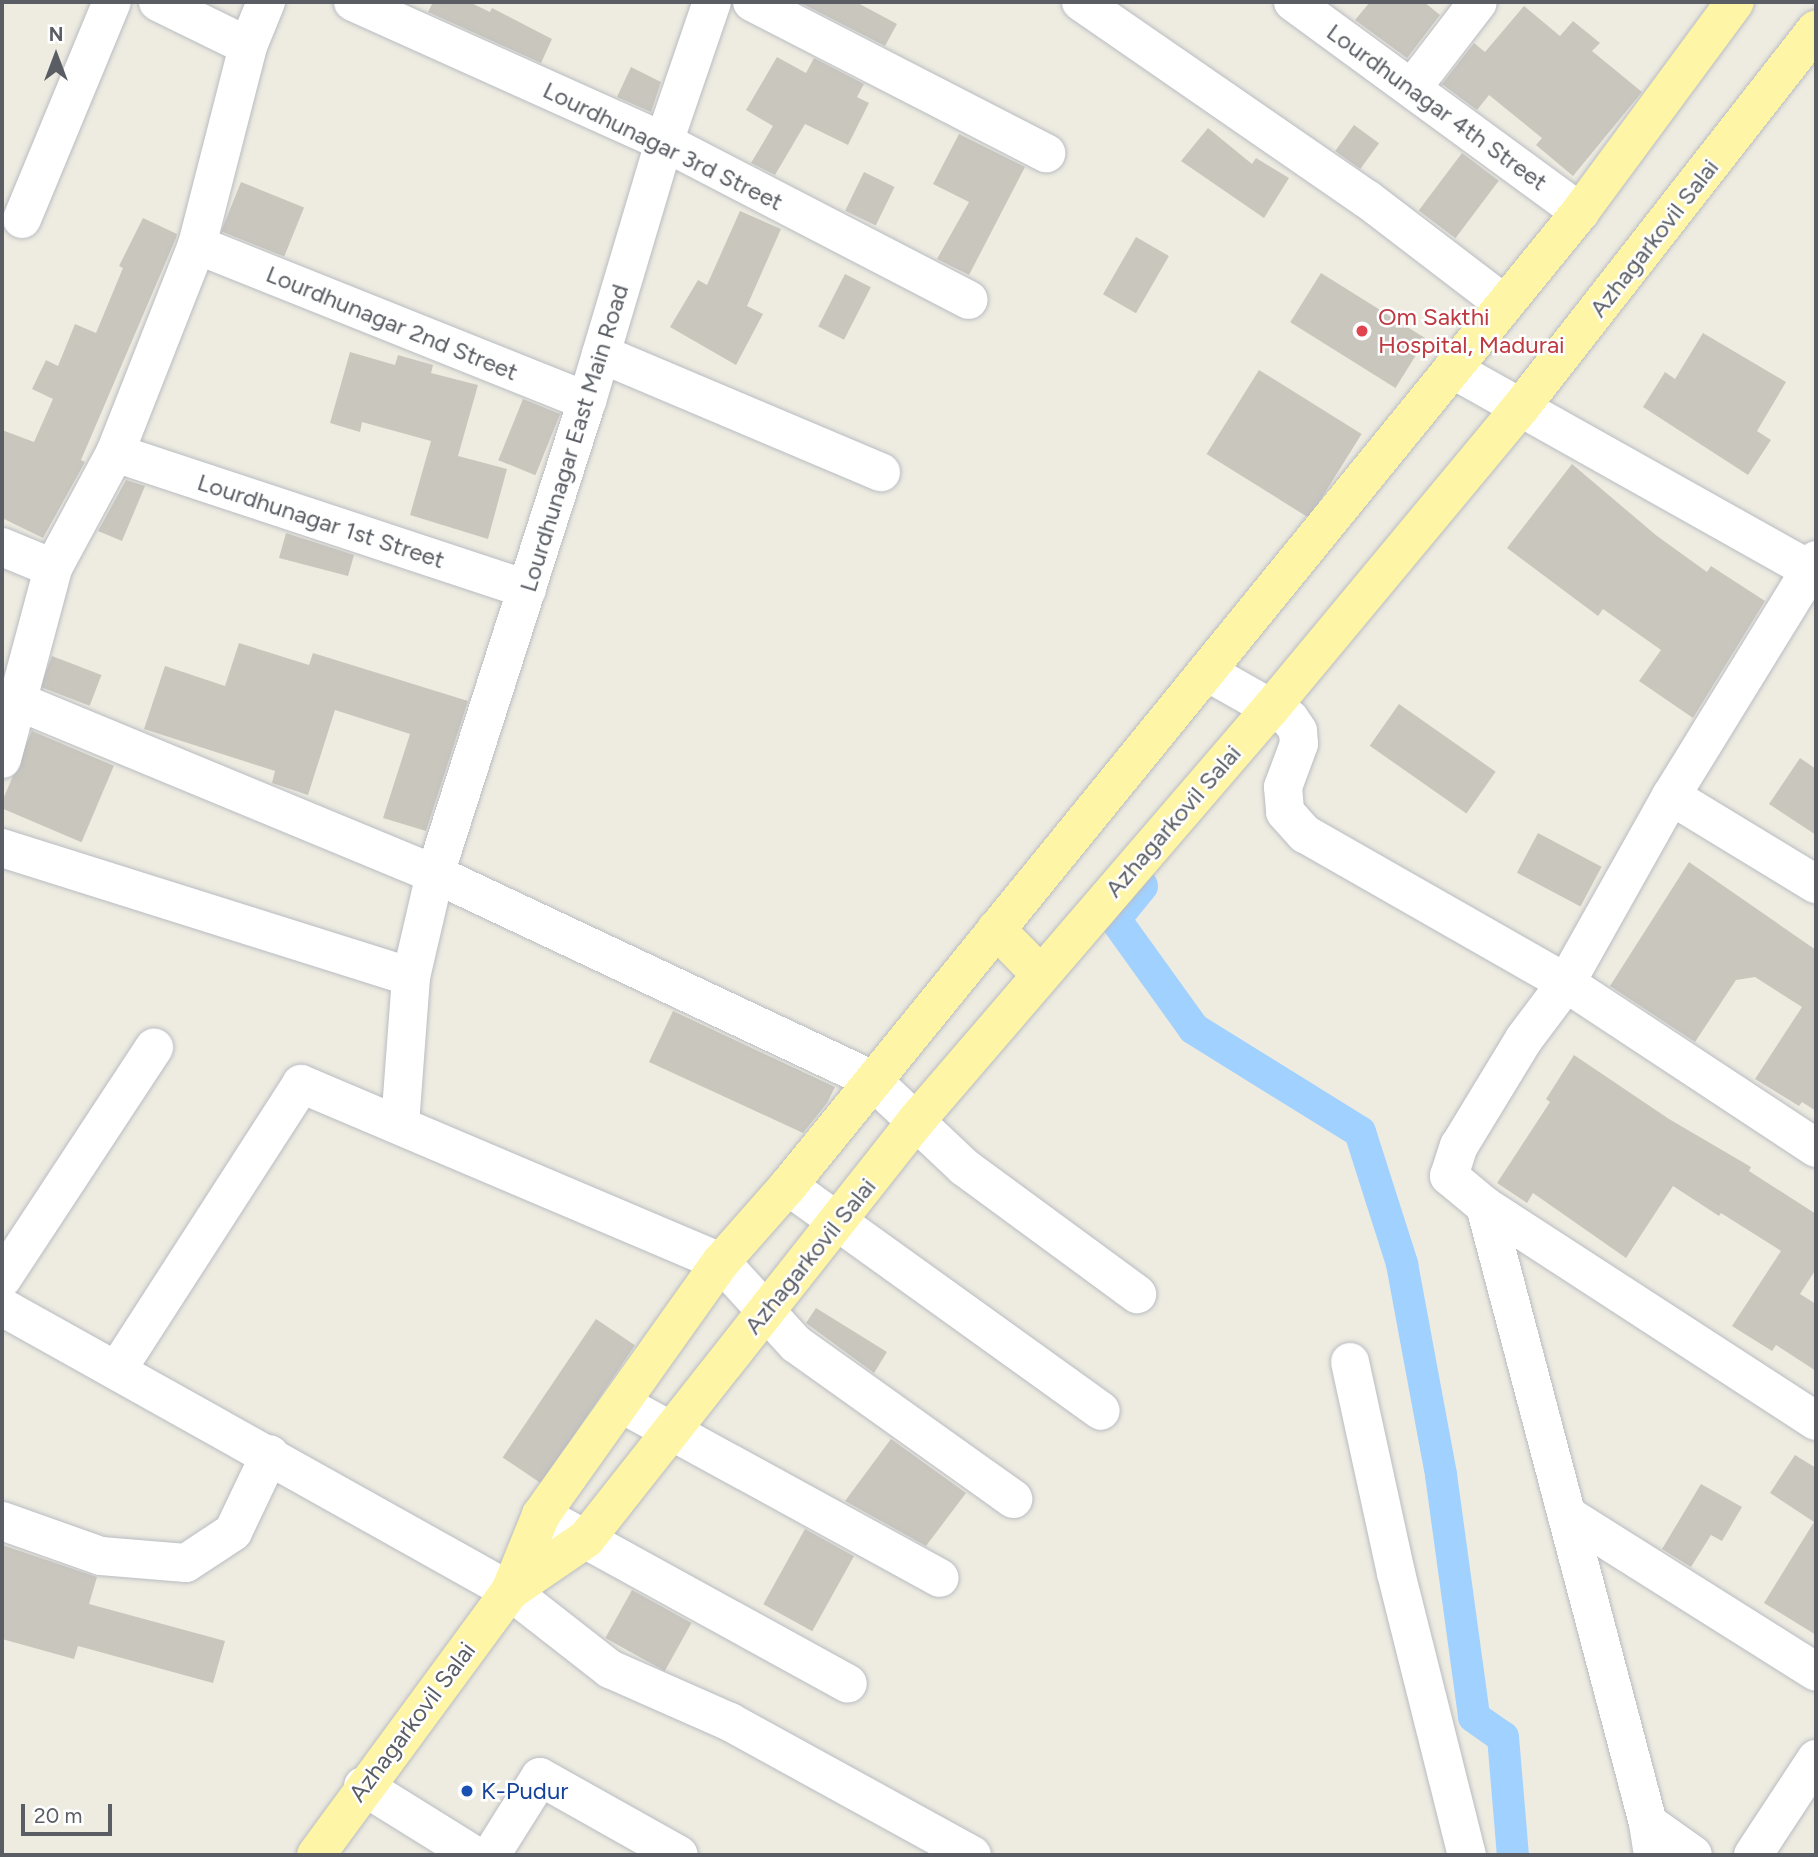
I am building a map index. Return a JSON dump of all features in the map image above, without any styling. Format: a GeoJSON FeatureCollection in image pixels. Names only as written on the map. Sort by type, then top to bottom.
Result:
{"type":"FeatureCollection","features":[{"type":"Feature","properties":{"kind":"main road","name":"Azhagarkovil Salai"},"geometry":{"type":"LineString","coordinates":[[316,1855],[363,1786],[510,1591],[541,1515],[721,1262],[788,1186],[1207,672],[1503,303],[1580,212],[1735,2]]}},
{"type":"Feature","properties":{"kind":"main road","name":"Azhagarkovil Salai"},"geometry":{"type":"LineString","coordinates":[[510,1591],[586,1539],[766,1310],[839,1223],[916,1121],[1041,975],[1280,714],[1528,411],[1816,30]]}},
{"type":"Feature","properties":{"kind":"main road"},"geometry":{"type":"LineString","coordinates":[[996,929],[1041,975]]}},
{"type":"Feature","properties":{"kind":"street"},"geometry":{"type":"LineString","coordinates":[[22,219],[112,2]]}},
{"type":"Feature","properties":{"kind":"street"},"geometry":{"type":"LineString","coordinates":[[158,2],[248,46]]}},
{"type":"Feature","properties":{"kind":"street"},"geometry":{"type":"LineString","coordinates":[[2,759],[53,568],[115,453],[197,245],[248,46],[266,2]]}},
{"type":"Feature","properties":{"kind":"street","name":"Lourdhunagar 3rd Street"},"geometry":{"type":"LineString","coordinates":[[353,2],[664,142],[969,299]]}},
{"type":"Feature","properties":{"kind":"street","name":"Lourdhunagar East Main Road"},"geometry":{"type":"LineString","coordinates":[[400,1124],[411,977],[435,874],[587,401],[664,142],[712,2]]}},
{"type":"Feature","properties":{"kind":"street"},"geometry":{"type":"LineString","coordinates":[[752,2],[1046,153]]}},
{"type":"Feature","properties":{"kind":"street"},"geometry":{"type":"LineString","coordinates":[[1082,2],[1367,199],[1503,303]]}},
{"type":"Feature","properties":{"kind":"street"},"geometry":{"type":"LineString","coordinates":[[1412,88],[1478,2]]}},
{"type":"Feature","properties":{"kind":"street","name":"Lourdhunagar 4th Street"},"geometry":{"type":"LineString","coordinates":[[1310,7],[1412,88],[1580,212]]}},
{"type":"Feature","properties":{"kind":"street","name":"Lourdhunagar 2nd Street"},"geometry":{"type":"LineString","coordinates":[[197,245],[587,401]]}},
{"type":"Feature","properties":{"kind":"street"},"geometry":{"type":"LineString","coordinates":[[601,354],[881,472]]}},
{"type":"Feature","properties":{"kind":"street"},"geometry":{"type":"LineString","coordinates":[[1452,369],[1814,567],[1671,796],[1566,983],[1524,1039],[1459,1146],[1448,1176],[1485,1206],[1816,1421]]}},
{"type":"Feature","properties":{"kind":"street","name":"Lourdhunagar 1st Street"},"geometry":{"type":"LineString","coordinates":[[115,453],[527,589]]}},
{"type":"Feature","properties":{"kind":"street"},"geometry":{"type":"LineString","coordinates":[[2,547],[53,568]]}},
{"type":"Feature","properties":{"kind":"street"},"geometry":{"type":"LineString","coordinates":[[1207,672],[1280,714],[1299,744],[1283,787],[1285,812],[1306,834],[1566,983],[1816,1148]]}},
{"type":"Feature","properties":{"kind":"street"},"geometry":{"type":"LineString","coordinates":[[17,701],[435,874],[872,1080],[975,1175],[1137,1294]]}},
{"type":"Feature","properties":{"kind":"street"},"geometry":{"type":"LineString","coordinates":[[1671,796],[1816,884]]}},
{"type":"Feature","properties":{"kind":"street"},"geometry":{"type":"LineString","coordinates":[[2,848],[411,977]]}},
{"type":"Feature","properties":{"kind":"street"},"geometry":{"type":"LineString","coordinates":[[2,1279],[154,1048]]}},
{"type":"Feature","properties":{"kind":"street"},"geometry":{"type":"LineString","coordinates":[[117,1370],[301,1084],[721,1262],[796,1344],[1013,1499]]}},
{"type":"Feature","properties":{"kind":"street"},"geometry":{"type":"LineString","coordinates":[[788,1186],[1101,1411]]}},
{"type":"Feature","properties":{"kind":"street"},"geometry":{"type":"LineString","coordinates":[[1485,1206],[1651,1839],[1693,1855]]}},
{"type":"Feature","properties":{"kind":"street"},"geometry":{"type":"LineString","coordinates":[[2,1307],[270,1454],[510,1591],[610,1670],[730,1722],[972,1855]]}},
{"type":"Feature","properties":{"kind":"street"},"geometry":{"type":"LineString","coordinates":[[1350,1362],[1396,1573],[1467,1855]]}},
{"type":"Feature","properties":{"kind":"street"},"geometry":{"type":"LineString","coordinates":[[622,1404],[940,1578]]}},
{"type":"Feature","properties":{"kind":"street"},"geometry":{"type":"LineString","coordinates":[[2,1521],[101,1556],[186,1563],[233,1532],[270,1454]]}},
{"type":"Feature","properties":{"kind":"street"},"geometry":{"type":"LineString","coordinates":[[541,1515],[848,1684]]}},
{"type":"Feature","properties":{"kind":"street"},"geometry":{"type":"LineString","coordinates":[[1567,1515],[1816,1672]]}},
{"type":"Feature","properties":{"kind":"street"},"geometry":{"type":"LineString","coordinates":[[1753,1855],[1816,1759]]}},
{"type":"Feature","properties":{"kind":"street"},"geometry":{"type":"LineString","coordinates":[[491,1855],[540,1777],[679,1855]]}},
{"type":"Feature","properties":{"kind":"street"},"geometry":{"type":"LineString","coordinates":[[363,1786],[474,1855]]}},
{"type":"Feature","properties":{"kind":"building"},"geometry":{"type":"Polygon","coordinates":[[[433,2],[469,2],[490,12],[492,8],[552,39],[541,63],[428,12],[433,2]]]}},
{"type":"Feature","properties":{"kind":"building"},"geometry":{"type":"Polygon","coordinates":[[[799,2],[856,2],[897,24],[885,46],[799,2]]]}},
{"type":"Feature","properties":{"kind":"building"},"geometry":{"type":"Polygon","coordinates":[[[1370,2],[1424,2],[1440,15],[1407,58],[1355,20],[1370,2]]]}},
{"type":"Feature","properties":{"kind":"building"},"geometry":{"type":"Polygon","coordinates":[[[1524,6],[1560,36],[1573,21],[1600,43],[1592,51],[1642,92],[1573,176],[1536,145],[1542,138],[1489,95],[1477,110],[1442,84],[1474,43],[1485,52],[1524,6]]]}},
{"type":"Feature","properties":{"kind":"building"},"geometry":{"type":"Polygon","coordinates":[[[777,57],[806,73],[814,58],[864,84],[857,97],[869,103],[848,145],[805,124],[775,175],[751,163],[773,126],[746,110],[777,57]]]}},
{"type":"Feature","properties":{"kind":"building"},"geometry":{"type":"Polygon","coordinates":[[[631,67],[661,82],[651,112],[617,97],[631,67]]]}},
{"type":"Feature","properties":{"kind":"building"},"geometry":{"type":"Polygon","coordinates":[[[1354,125],[1379,143],[1360,169],[1335,151],[1354,125]]]}},
{"type":"Feature","properties":{"kind":"building"},"geometry":{"type":"Polygon","coordinates":[[[1208,128],[1252,164],[1256,158],[1289,178],[1264,218],[1181,161],[1208,128]]]}},
{"type":"Feature","properties":{"kind":"building"},"geometry":{"type":"Polygon","coordinates":[[[959,134],[1025,167],[969,275],[937,259],[969,202],[933,184],[959,134]]]}},
{"type":"Feature","properties":{"kind":"building"},"geometry":{"type":"Polygon","coordinates":[[[1462,153],[1499,181],[1455,238],[1419,211],[1462,153]]]}},
{"type":"Feature","properties":{"kind":"building"},"geometry":{"type":"Polygon","coordinates":[[[864,172],[895,187],[876,226],[845,211],[864,172]]]}},
{"type":"Feature","properties":{"kind":"building"},"geometry":{"type":"Polygon","coordinates":[[[241,182],[304,207],[284,257],[221,231],[241,182]]]}},
{"type":"Feature","properties":{"kind":"building"},"geometry":{"type":"Polygon","coordinates":[[[740,211],[781,229],[747,306],[763,314],[736,365],[670,327],[698,280],[707,285],[740,211]]]}},
{"type":"Feature","properties":{"kind":"building"},"geometry":{"type":"Polygon","coordinates":[[[143,218],[177,234],[176,238],[81,460],[85,462],[43,538],[2,518],[2,430],[34,442],[53,399],[32,389],[46,360],[58,366],[75,324],[96,333],[123,268],[119,266],[143,218]]]}},
{"type":"Feature","properties":{"kind":"building"},"geometry":{"type":"Polygon","coordinates":[[[1136,237],[1169,256],[1136,313],[1103,294],[1136,237]]]}},
{"type":"Feature","properties":{"kind":"building"},"geometry":{"type":"Polygon","coordinates":[[[1321,273],[1426,339],[1395,388],[1290,322],[1321,273]]]}},
{"type":"Feature","properties":{"kind":"building"},"geometry":{"type":"Polygon","coordinates":[[[845,274],[871,287],[844,340],[818,327],[845,274]]]}},
{"type":"Feature","properties":{"kind":"building"},"geometry":{"type":"Polygon","coordinates":[[[1703,333],[1786,382],[1757,431],[1771,440],[1748,475],[1643,407],[1665,372],[1675,379],[1703,333]]]}},
{"type":"Feature","properties":{"kind":"building"},"geometry":{"type":"Polygon","coordinates":[[[350,352],[395,365],[398,355],[433,365],[431,373],[478,385],[458,456],[507,469],[488,539],[410,515],[431,441],[362,422],[360,432],[330,423],[350,352]]]}},
{"type":"Feature","properties":{"kind":"building"},"geometry":{"type":"Polygon","coordinates":[[[1259,370],[1362,434],[1309,518],[1207,454],[1259,370]]]}},
{"type":"Feature","properties":{"kind":"building"},"geometry":{"type":"Polygon","coordinates":[[[523,399],[560,414],[535,475],[498,460],[523,399]]]}},
{"type":"Feature","properties":{"kind":"building"},"geometry":{"type":"Polygon","coordinates":[[[1572,464],[1657,536],[1707,572],[1711,566],[1765,601],[1693,718],[1639,681],[1661,650],[1603,609],[1598,616],[1507,548],[1572,464]]]}},
{"type":"Feature","properties":{"kind":"building"},"geometry":{"type":"Polygon","coordinates":[[[126,480],[145,486],[122,541],[98,531],[126,480]]]}},
{"type":"Feature","properties":{"kind":"building"},"geometry":{"type":"Polygon","coordinates":[[[286,533],[354,555],[348,576],[279,558],[286,533]]]}},
{"type":"Feature","properties":{"kind":"building"},"geometry":{"type":"Polygon","coordinates":[[[239,643],[309,665],[313,653],[468,701],[426,831],[383,818],[410,734],[335,710],[308,795],[272,783],[275,771],[144,729],[165,666],[225,686],[239,643]]]}},
{"type":"Feature","properties":{"kind":"building"},"geometry":{"type":"Polygon","coordinates":[[[52,656],[101,675],[90,706],[40,687],[52,656]]]}},
{"type":"Feature","properties":{"kind":"building"},"geometry":{"type":"Polygon","coordinates":[[[1399,704],[1496,772],[1466,813],[1370,746],[1399,704]]]}},
{"type":"Feature","properties":{"kind":"building"},"geometry":{"type":"Polygon","coordinates":[[[32,731],[114,766],[81,842],[2,808],[2,802],[32,731]]]}},
{"type":"Feature","properties":{"kind":"building"},"geometry":{"type":"Polygon","coordinates":[[[1800,758],[1816,769],[1816,835],[1769,804],[1800,758]]]}},
{"type":"Feature","properties":{"kind":"building"},"geometry":{"type":"Polygon","coordinates":[[[1538,833],[1602,867],[1580,907],[1517,873],[1538,833]]]}},
{"type":"Feature","properties":{"kind":"building"},"geometry":{"type":"Polygon","coordinates":[[[1689,862],[1816,950],[1816,1111],[1802,1102],[1799,1106],[1755,1079],[1802,1007],[1755,977],[1736,980],[1695,1042],[1610,986],[1689,862]]]}},
{"type":"Feature","properties":{"kind":"building"},"geometry":{"type":"Polygon","coordinates":[[[673,1011],[835,1087],[827,1103],[803,1133],[649,1062],[673,1011]]]}},
{"type":"Feature","properties":{"kind":"building"},"geometry":{"type":"Polygon","coordinates":[[[1574,1055],[1669,1119],[1751,1167],[1749,1171],[1816,1214],[1816,1269],[1800,1294],[1816,1304],[1816,1371],[1776,1345],[1772,1351],[1732,1326],[1781,1251],[1721,1213],[1719,1216],[1673,1186],[1626,1258],[1533,1193],[1527,1203],[1497,1183],[1550,1102],[1546,1099],[1574,1055]]]}},
{"type":"Feature","properties":{"kind":"building"},"geometry":{"type":"Polygon","coordinates":[[[816,1308],[887,1352],[874,1373],[806,1323],[816,1308]]]}},
{"type":"Feature","properties":{"kind":"building"},"geometry":{"type":"Polygon","coordinates":[[[596,1319],[635,1345],[542,1484],[503,1457],[596,1319]]]}},
{"type":"Feature","properties":{"kind":"building"},"geometry":{"type":"Polygon","coordinates":[[[891,1439],[966,1493],[926,1546],[845,1501],[891,1439]]]}},
{"type":"Feature","properties":{"kind":"building"},"geometry":{"type":"Polygon","coordinates":[[[1795,1455],[1816,1468],[1816,1635],[1764,1603],[1814,1522],[1770,1493],[1795,1455]]]}},
{"type":"Feature","properties":{"kind":"building"},"geometry":{"type":"Polygon","coordinates":[[[1701,1484],[1742,1507],[1722,1541],[1711,1535],[1691,1567],[1662,1549],[1701,1484]]]}},
{"type":"Feature","properties":{"kind":"building"},"geometry":{"type":"Polygon","coordinates":[[[805,1529],[854,1556],[812,1631],[763,1604],[805,1529]]]}},
{"type":"Feature","properties":{"kind":"building"},"geometry":{"type":"Polygon","coordinates":[[[2,1545],[97,1577],[89,1604],[225,1641],[213,1683],[78,1646],[74,1659],[2,1639],[2,1545]]]}},
{"type":"Feature","properties":{"kind":"building"},"geometry":{"type":"Polygon","coordinates":[[[632,1590],[691,1623],[665,1671],[605,1638],[632,1590]]]}},
{"type":"Feature","properties":{"kind":"waterway"},"geometry":{"type":"LineString","coordinates":[[1142,886],[1115,919],[1194,1029],[1360,1132],[1402,1264],[1441,1475],[1474,1717],[1503,1737],[1513,1855]]}},
{"type":"Feature","properties":{"kind":"place","name":"Om Sakthi Hospital, Madurai"},"geometry":{"type":"Point","coordinates":[1362,331]}},
{"type":"Feature","properties":{"kind":"place","name":"K-Pudur"},"geometry":{"type":"Point","coordinates":[467,1791]}}]}
